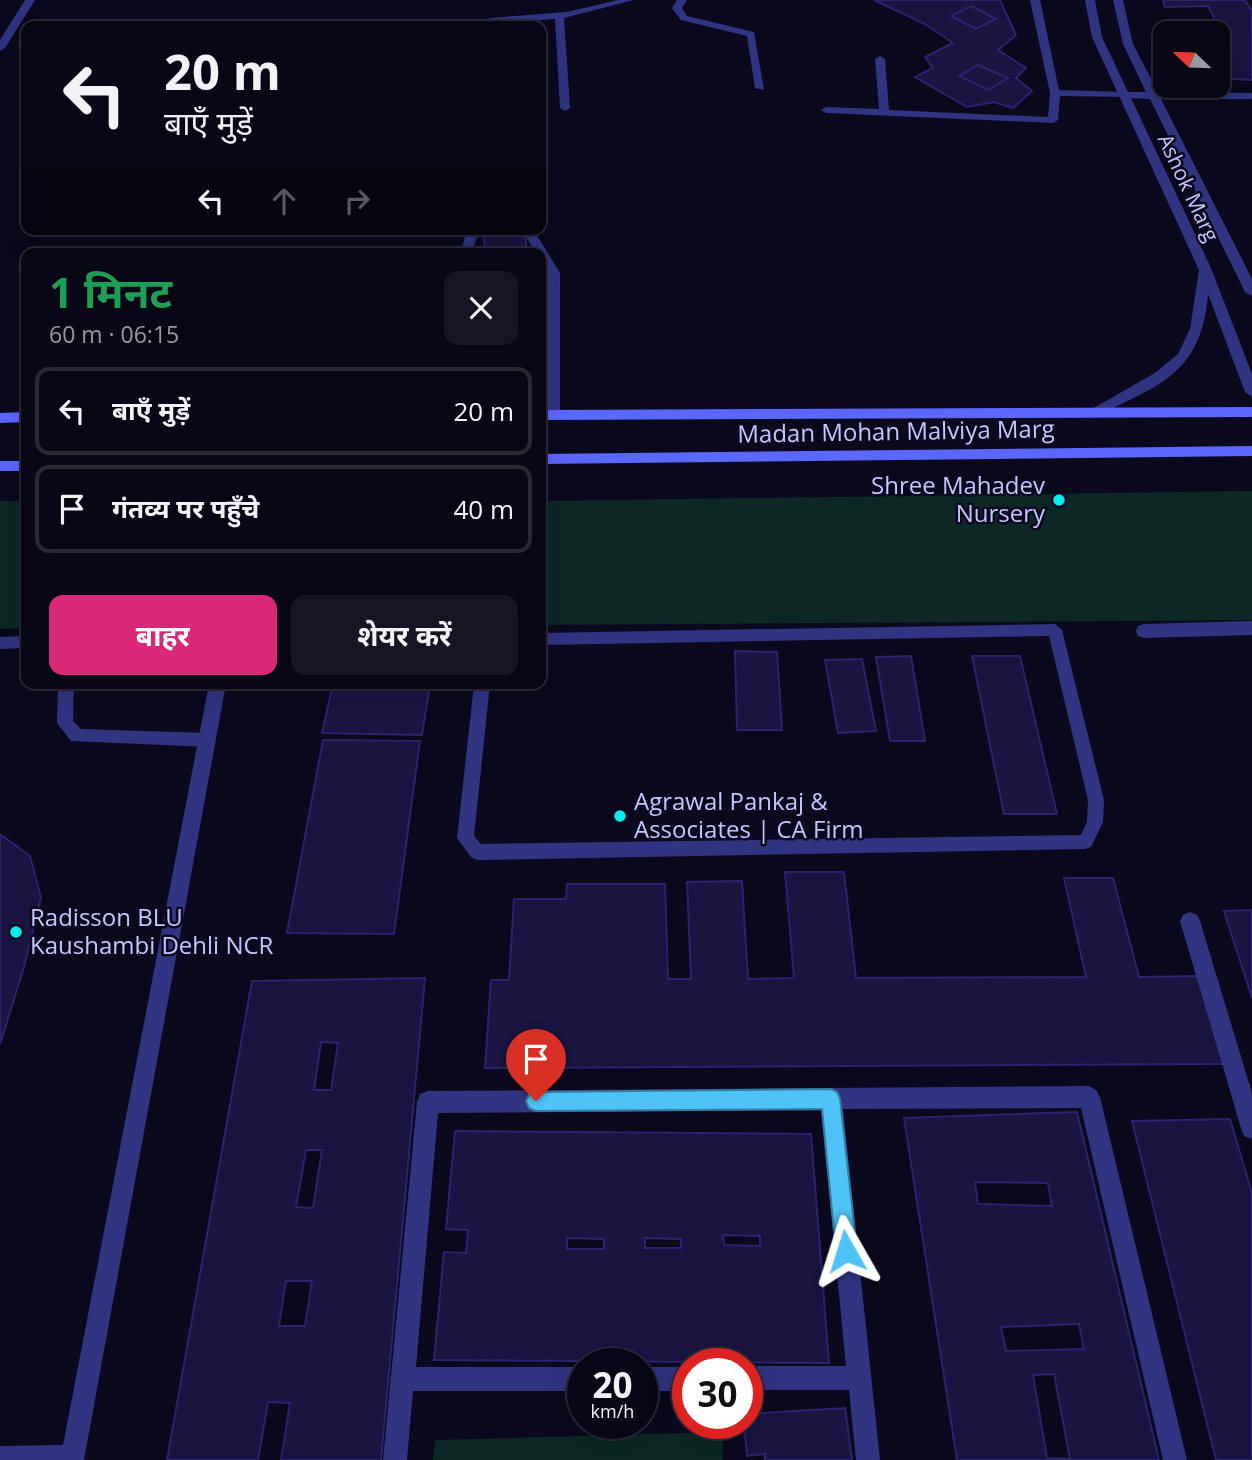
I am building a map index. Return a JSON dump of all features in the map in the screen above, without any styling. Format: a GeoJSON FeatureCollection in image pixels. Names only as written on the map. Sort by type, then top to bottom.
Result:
{"type":"FeatureCollection","features":[{"type":"Feature","properties":{"kind":"main road","name":"Madan Mohan Malviya Marg"},"geometry":{"type":"LineString","coordinates":[[548,415],[1252,412]]}},
{"type":"Feature","properties":{"kind":"main road"},"geometry":{"type":"LineString","coordinates":[[0,418],[21,418]]}},
{"type":"Feature","properties":{"kind":"main road","name":"Madan Mohan Malviya Marg"},"geometry":{"type":"LineString","coordinates":[[546,459],[1252,451]]}},
{"type":"Feature","properties":{"kind":"main road"},"geometry":{"type":"LineString","coordinates":[[0,467],[21,466]]}},
{"type":"Feature","properties":{"kind":"street","name":"Ashok Marg"},"geometry":{"type":"LineString","coordinates":[[1090,0],[1097,37],[1205,268],[1252,392]]}},
{"type":"Feature","properties":{"kind":"street","name":"Ashok Marg"},"geometry":{"type":"LineString","coordinates":[[1118,0],[1128,44],[1153,93]]}},
{"type":"Feature","properties":{"kind":"street"},"geometry":{"type":"LineString","coordinates":[[1124,95],[1153,95]]}},
{"type":"Feature","properties":{"kind":"street"},"geometry":{"type":"LineString","coordinates":[[1230,96],[1252,96]]}},
{"type":"Feature","properties":{"kind":"street","name":"Ashok Marg"},"geometry":{"type":"LineString","coordinates":[[1156,98],[1249,277],[1252,292]]}},
{"type":"Feature","properties":{"kind":"street"},"geometry":{"type":"LineString","coordinates":[[1092,413],[1161,378],[1190,349],[1205,268]]}},
{"type":"Feature","properties":{"kind":"street"},"geometry":{"type":"LineString","coordinates":[[1144,631],[1252,628]]}},
{"type":"Feature","properties":{"kind":"street"},"geometry":{"type":"LineString","coordinates":[[0,1458],[72,1459],[217,689]]}},
{"type":"Feature","properties":{"kind":"street"},"geometry":{"type":"LineString","coordinates":[[1190,921],[1252,1128]]}},
{"type":"Feature","properties":{"kind":"street"},"geometry":{"type":"LineString","coordinates":[[395,1460],[428,1102],[1089,1097],[1175,1460]]}},
{"type":"Feature","properties":{"kind":"street"},"geometry":{"type":"LineString","coordinates":[[831,1099],[869,1460]]}},
{"type":"Feature","properties":{"kind":"street"},"geometry":{"type":"LineString","coordinates":[[763,1378],[860,1378]]}},
{"type":"Feature","properties":{"kind":"street"},"geometry":{"type":"LineString","coordinates":[[402,1379],[567,1379]]}},
{"type":"Feature","properties":{"kind":"lane"},"geometry":{"type":"LineString","coordinates":[[0,48],[30,0]]}},
{"type":"Feature","properties":{"kind":"lane"},"geometry":{"type":"LineString","coordinates":[[490,21],[559,16],[629,0]]}},
{"type":"Feature","properties":{"kind":"lane"},"geometry":{"type":"LineString","coordinates":[[682,0],[677,8],[684,18],[751,34],[760,88]]}},
{"type":"Feature","properties":{"kind":"lane"},"geometry":{"type":"LineString","coordinates":[[826,110],[1053,120],[1055,93],[1035,0]]}},
{"type":"Feature","properties":{"kind":"lane"},"geometry":{"type":"LineString","coordinates":[[559,16],[565,108]]}},
{"type":"Feature","properties":{"kind":"lane"},"geometry":{"type":"LineString","coordinates":[[880,59],[884,113]]}},
{"type":"Feature","properties":{"kind":"lane"},"geometry":{"type":"LineString","coordinates":[[1055,93],[1124,95]]}},
{"type":"Feature","properties":{"kind":"lane"},"geometry":{"type":"LineString","coordinates":[[546,261],[554,274],[548,415]]}},
{"type":"Feature","properties":{"kind":"lane"},"geometry":{"type":"LineString","coordinates":[[481,689],[465,838],[477,852],[1085,842],[1094,832],[1096,800],[1055,630],[546,639]]}},
{"type":"Feature","properties":{"kind":"lane"},"geometry":{"type":"LineString","coordinates":[[0,643],[21,642]]}},
{"type":"Feature","properties":{"kind":"lane"},"geometry":{"type":"LineString","coordinates":[[66,689],[65,723],[77,736],[208,740]]}},
{"type":"Feature","properties":{"kind":"green space"},"geometry":{"type":"Polygon","coordinates":[[[1252,491],[1252,620],[546,625],[546,501],[1252,491]]]}},
{"type":"Feature","properties":{"kind":"green space"},"geometry":{"type":"Polygon","coordinates":[[[0,501],[21,501],[21,628],[0,629],[0,501]]]}},
{"type":"Feature","properties":{"kind":"green space"},"geometry":{"type":"Polygon","coordinates":[[[672,1433],[672,1439],[722,1439],[723,1460],[433,1460],[435,1440],[567,1436],[567,1439],[658,1439],[658,1434],[672,1433]]]}},
{"type":"Feature","properties":{"kind":"building"},"geometry":{"type":"Polygon","coordinates":[[[874,0],[1000,0],[1016,35],[998,50],[1026,68],[1016,78],[1032,91],[1013,108],[994,102],[967,107],[915,77],[933,68],[925,57],[953,43],[925,24],[874,0]]]}},
{"type":"Feature","properties":{"kind":"building"},"geometry":{"type":"Polygon","coordinates":[[[1163,0],[1245,0],[1252,11],[1252,80],[1230,79],[1230,21],[1216,21],[1208,6],[1165,7],[1163,0]]]}},
{"type":"Feature","properties":{"kind":"building"},"geometry":{"type":"Polygon","coordinates":[[[971,6],[996,19],[976,29],[951,16],[971,6]]]}},
{"type":"Feature","properties":{"kind":"building"},"geometry":{"type":"Polygon","coordinates":[[[978,65],[1008,78],[988,90],[959,76],[978,65]]]}},
{"type":"Feature","properties":{"kind":"building"},"geometry":{"type":"Polygon","coordinates":[[[484,235],[526,235],[526,248],[485,248],[484,235]]]}},
{"type":"Feature","properties":{"kind":"building"},"geometry":{"type":"Polygon","coordinates":[[[735,651],[777,652],[782,730],[737,730],[735,651]]]}},
{"type":"Feature","properties":{"kind":"building"},"geometry":{"type":"Polygon","coordinates":[[[911,656],[925,741],[890,741],[876,657],[911,656]]]}},
{"type":"Feature","properties":{"kind":"building"},"geometry":{"type":"Polygon","coordinates":[[[972,656],[1020,656],[1057,814],[1004,814],[972,656]]]}},
{"type":"Feature","properties":{"kind":"building"},"geometry":{"type":"Polygon","coordinates":[[[862,659],[876,731],[838,733],[825,660],[862,659]]]}},
{"type":"Feature","properties":{"kind":"building"},"geometry":{"type":"Polygon","coordinates":[[[332,689],[429,689],[422,735],[322,733],[332,689]]]}},
{"type":"Feature","properties":{"kind":"building"},"geometry":{"type":"Polygon","coordinates":[[[323,740],[420,741],[394,934],[287,933],[323,740]]]}},
{"type":"Feature","properties":{"kind":"building","name":"Radisson BLU Kaushambi Dehli NCR"},"geometry":{"type":"Polygon","coordinates":[[[0,834],[30,856],[41,897],[24,967],[0,1044],[0,834]]]}},
{"type":"Feature","properties":{"kind":"building"},"geometry":{"type":"Polygon","coordinates":[[[785,872],[844,872],[856,978],[1086,977],[1064,878],[1113,878],[1139,977],[1198,976],[1223,1064],[485,1068],[491,980],[509,980],[514,899],[566,899],[567,884],[665,884],[668,979],[691,979],[687,882],[742,881],[748,979],[794,978],[785,872]]]}},
{"type":"Feature","properties":{"kind":"building"},"geometry":{"type":"Polygon","coordinates":[[[1252,910],[1252,998],[1224,911],[1252,910]]]}},
{"type":"Feature","properties":{"kind":"building"},"geometry":{"type":"Polygon","coordinates":[[[425,978],[381,1460],[281,1460],[290,1403],[268,1402],[258,1460],[167,1460],[252,981],[425,978]],[[321,1042],[314,1090],[331,1090],[338,1043],[321,1042]],[[306,1150],[296,1207],[313,1208],[322,1150],[306,1150]],[[286,1281],[279,1326],[305,1326],[312,1281],[286,1281]]]}},
{"type":"Feature","properties":{"kind":"building"},"geometry":{"type":"Polygon","coordinates":[[[1077,1112],[1159,1460],[957,1460],[904,1118],[1077,1112]],[[975,1182],[978,1204],[1052,1206],[1048,1183],[975,1182]],[[1079,1324],[1001,1327],[1006,1351],[1084,1349],[1079,1324]],[[1054,1374],[1033,1375],[1047,1458],[1070,1459],[1054,1374]]]}},
{"type":"Feature","properties":{"kind":"building"},"geometry":{"type":"Polygon","coordinates":[[[1230,1119],[1252,1193],[1252,1460],[1216,1460],[1132,1121],[1230,1119]]]}},
{"type":"Feature","properties":{"kind":"building"},"geometry":{"type":"Polygon","coordinates":[[[455,1131],[811,1134],[829,1363],[763,1362],[763,1348],[672,1348],[672,1362],[658,1362],[658,1348],[567,1348],[567,1361],[434,1360],[444,1252],[466,1253],[468,1230],[446,1229],[455,1131]],[[723,1235],[724,1245],[760,1246],[760,1236],[723,1235]],[[567,1238],[567,1249],[604,1249],[604,1239],[567,1238]],[[645,1238],[645,1248],[681,1248],[681,1239],[645,1238]]]}},
{"type":"Feature","properties":{"kind":"building"},"geometry":{"type":"Polygon","coordinates":[[[845,1408],[852,1460],[765,1460],[765,1454],[747,1456],[745,1439],[763,1439],[763,1413],[845,1408]]]}},
{"type":"Feature","properties":{"kind":"place","name":"Shree Mahadev Nursery"},"geometry":{"type":"Point","coordinates":[1059,500]}},
{"type":"Feature","properties":{"kind":"place","name":"Agrawal Pankaj & Associates | CA Firm"},"geometry":{"type":"Point","coordinates":[620,816]}},
{"type":"Feature","properties":{"kind":"place","name":"Radisson BLU Kaushambi Dehli NCR"},"geometry":{"type":"Point","coordinates":[16,932]}},
{"type":"Feature","properties":{"kind":"route"},"geometry":{"type":"LineString","coordinates":[[536,1101],[831,1099],[846,1251]]}}]}
